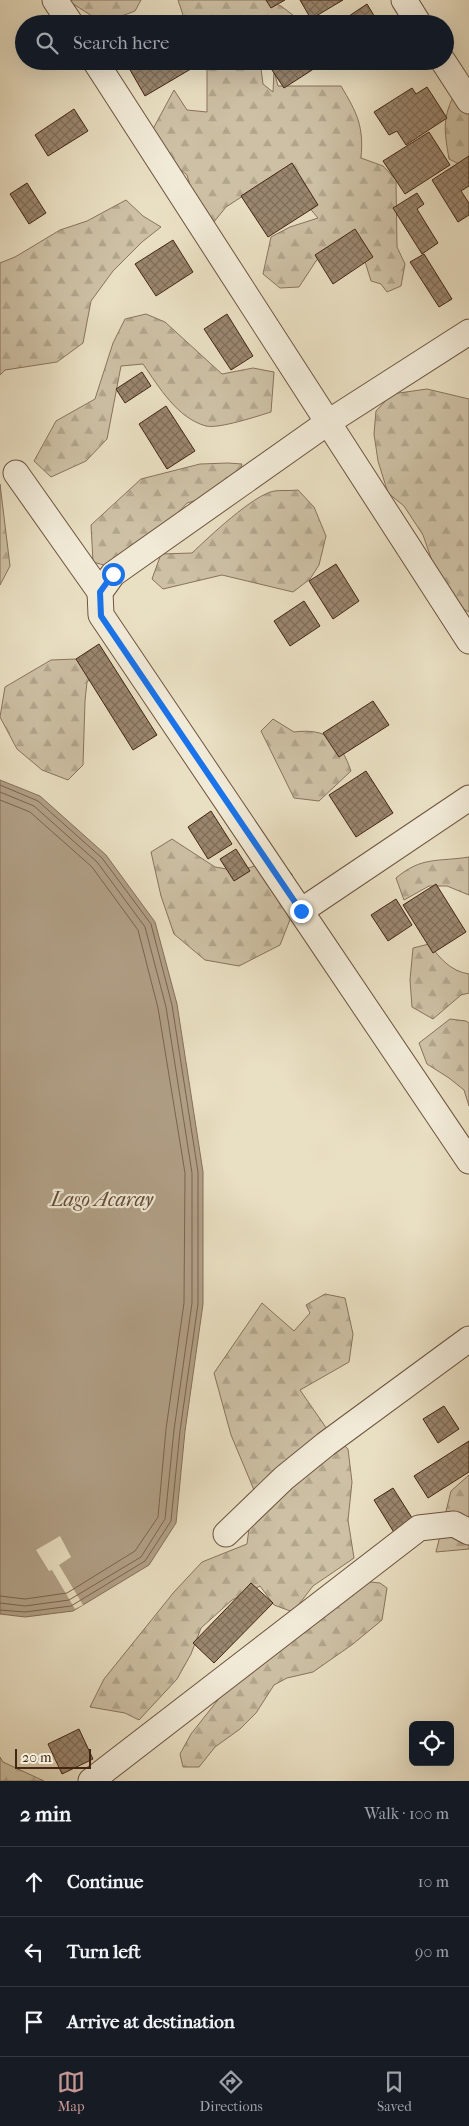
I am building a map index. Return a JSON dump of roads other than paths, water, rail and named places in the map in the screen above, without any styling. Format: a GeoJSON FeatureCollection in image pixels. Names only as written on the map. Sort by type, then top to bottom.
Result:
{"type":"FeatureCollection","features":[{"type":"Feature","properties":{"kind":"street"},"geometry":{"type":"LineString","coordinates":[[55,0],[64,15]]}},
{"type":"Feature","properties":{"kind":"street"},"geometry":{"type":"LineString","coordinates":[[404,0],[413,15]]}},
{"type":"Feature","properties":{"kind":"street"},"geometry":{"type":"LineString","coordinates":[[101,70],[469,641]]}},
{"type":"Feature","properties":{"kind":"street"},"geometry":{"type":"LineString","coordinates":[[449,70],[469,101]]}},
{"type":"Feature","properties":{"kind":"street"},"geometry":{"type":"LineString","coordinates":[[100,592],[113,574],[328,423],[469,332]]}},
{"type":"Feature","properties":{"kind":"street"},"geometry":{"type":"LineString","coordinates":[[16,473],[100,592],[101,616],[469,1161]]}},
{"type":"Feature","properties":{"kind":"street"},"geometry":{"type":"LineString","coordinates":[[301,911],[469,798]]}},
{"type":"Feature","properties":{"kind":"street"},"geometry":{"type":"LineString","coordinates":[[226,1534],[284,1478],[469,1340]]}},
{"type":"Feature","properties":{"kind":"street"},"geometry":{"type":"LineString","coordinates":[[91,1781],[419,1528],[454,1524],[469,1532]]}},
{"type":"Feature","properties":{"kind":"water","name":"Lago Acaray"},"geometry":{"type":"Polygon","coordinates":[[[0,780],[40,796],[106,855],[155,922],[177,1004],[203,1172],[203,1304],[185,1431],[176,1523],[149,1565],[73,1611],[25,1617],[0,1614],[0,780]]]}}]}
